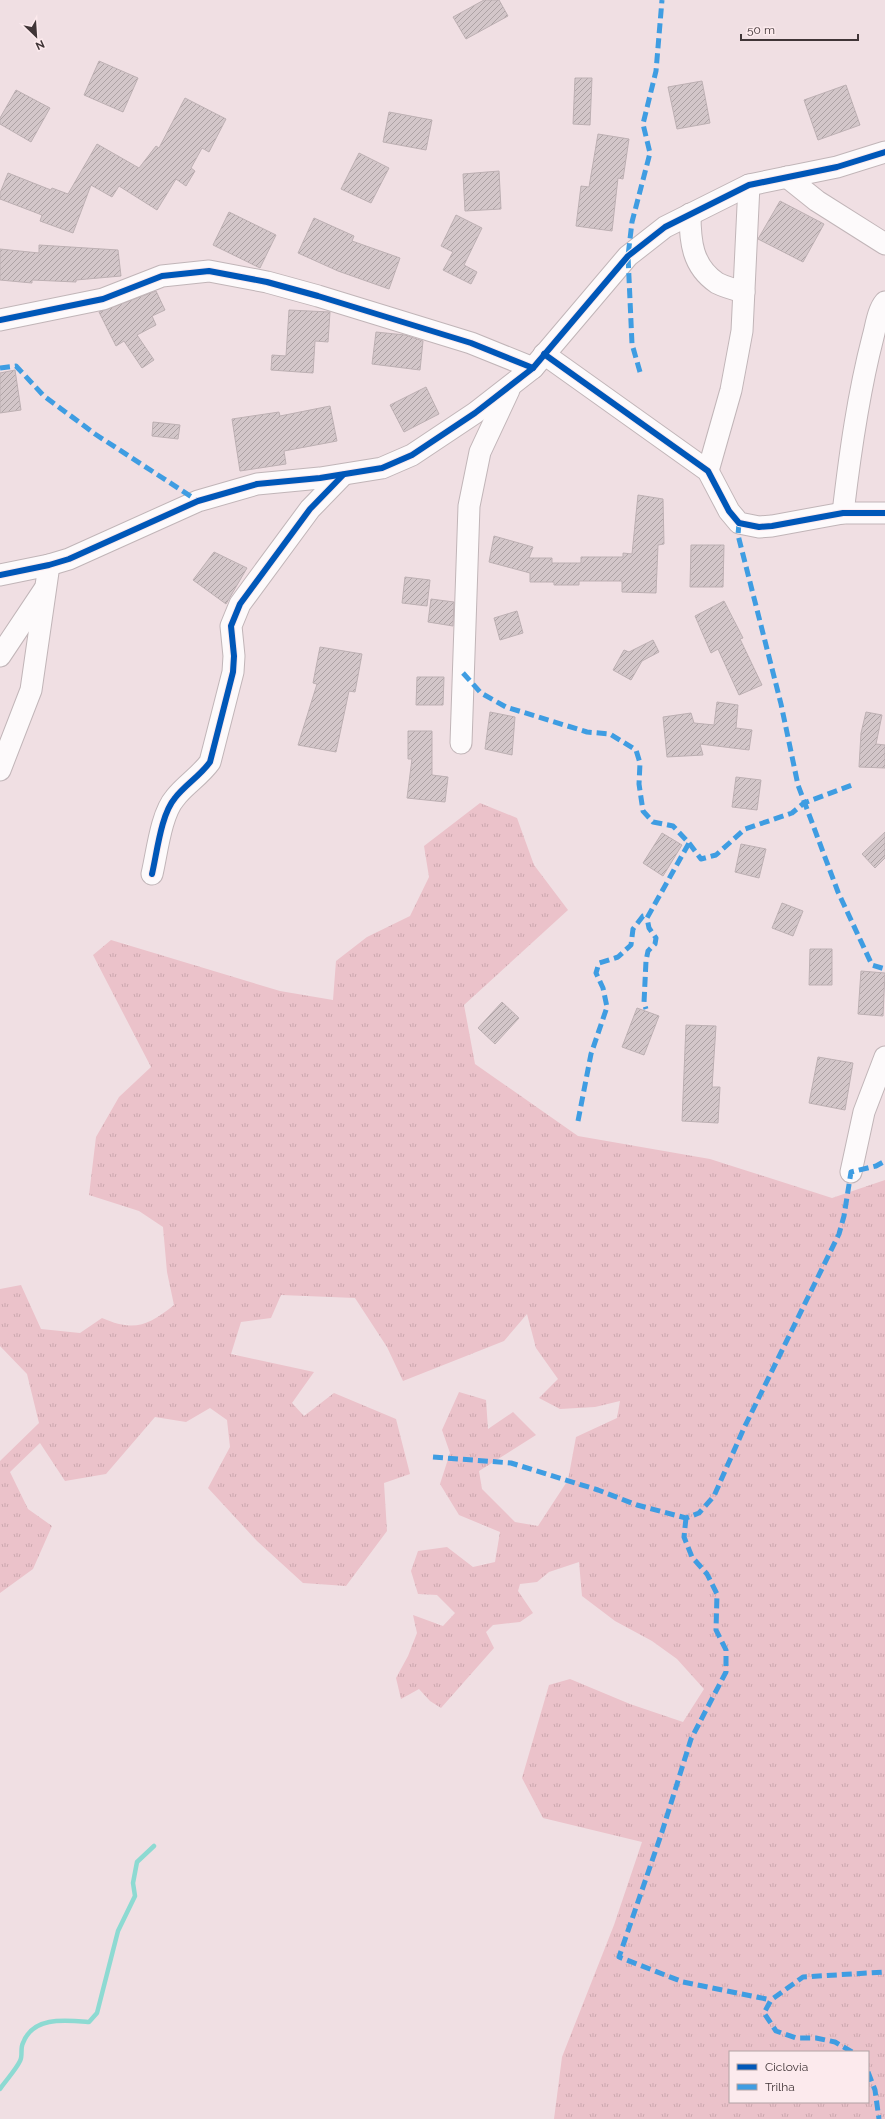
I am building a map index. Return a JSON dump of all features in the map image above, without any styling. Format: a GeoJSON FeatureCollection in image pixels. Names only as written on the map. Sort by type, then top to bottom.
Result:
{"type":"FeatureCollection","features":[{"type":"Feature","properties":{"kind":"street"},"geometry":{"type":"LineString","coordinates":[[0,575],[70,559],[198,501],[257,484],[343,475],[382,468],[412,455],[443,436],[510,387],[538,361],[628,256],[665,228],[749,185],[837,167],[885,152]]}},
{"type":"Feature","properties":{"kind":"street"},"geometry":{"type":"LineString","coordinates":[[787,177],[817,201],[885,244]]}},
{"type":"Feature","properties":{"kind":"street"},"geometry":{"type":"LineString","coordinates":[[708,471],[731,390],[742,331],[749,185]]}},
{"type":"Feature","properties":{"kind":"street"},"geometry":{"type":"LineString","coordinates":[[690,214],[690,239],[695,254],[704,272],[718,284],[744,292]]}},
{"type":"Feature","properties":{"kind":"street"},"geometry":{"type":"LineString","coordinates":[[0,320],[103,299],[162,276],[209,271],[267,282],[471,343],[538,361],[708,471],[729,511],[739,523],[759,527],[843,513],[885,513]]}},
{"type":"Feature","properties":{"kind":"street"},"geometry":{"type":"LineString","coordinates":[[843,513],[852,437],[859,400],[874,334],[885,302]]}},
{"type":"Feature","properties":{"kind":"street"},"geometry":{"type":"LineString","coordinates":[[461,743],[469,506],[480,452],[510,387]]}},
{"type":"Feature","properties":{"kind":"street"},"geometry":{"type":"LineString","coordinates":[[152,874],[165,813],[174,798],[203,771],[210,762],[233,672],[234,656],[231,626],[232,619],[240,604],[310,509],[343,475]]}},
{"type":"Feature","properties":{"kind":"street"},"geometry":{"type":"LineString","coordinates":[[0,770],[31,690],[49,565]]}},
{"type":"Feature","properties":{"kind":"street"},"geometry":{"type":"LineString","coordinates":[[0,656],[46,586]]}},
{"type":"Feature","properties":{"kind":"street"},"geometry":{"type":"LineString","coordinates":[[851,1172],[864,1112],[885,1057]]}},
{"type":"Feature","properties":{"kind":"green space"},"geometry":{"type":"Polygon","coordinates":[[[480,803],[517,818],[534,865],[568,910],[464,1005],[475,1064],[578,1136],[710,1159],[832,1198],[885,1180],[885,2119],[554,2119],[562,2057],[614,1925],[642,1842],[543,1818],[522,1778],[549,1685],[570,1679],[630,1704],[683,1722],[704,1689],[677,1659],[652,1641],[615,1621],[582,1596],[579,1562],[549,1572],[537,1582],[520,1584],[518,1591],[533,1613],[520,1622],[493,1625],[486,1632],[494,1648],[441,1708],[430,1701],[419,1689],[401,1699],[396,1678],[408,1656],[417,1633],[413,1615],[443,1626],[455,1613],[437,1595],[418,1594],[411,1571],[418,1551],[447,1547],[473,1567],[495,1562],[500,1532],[459,1515],[440,1484],[450,1453],[442,1430],[459,1392],[486,1400],[488,1429],[513,1412],[536,1435],[479,1471],[482,1489],[515,1522],[538,1526],[568,1480],[576,1437],[617,1418],[620,1401],[595,1407],[560,1409],[539,1398],[558,1379],[536,1348],[527,1314],[504,1341],[403,1381],[387,1347],[355,1298],[281,1295],[271,1318],[241,1322],[231,1354],[314,1372],[292,1403],[304,1416],[334,1393],[396,1419],[410,1474],[384,1483],[387,1531],[346,1586],[303,1583],[257,1541],[208,1488],[230,1447],[227,1420],[210,1408],[186,1422],[155,1417],[106,1474],[65,1481],[40,1443],[10,1472],[28,1509],[52,1526],[33,1569],[0,1593],[0,1461],[39,1423],[27,1374],[0,1346],[0,1289],[21,1285],[41,1329],[80,1333],[102,1318],[123,1325],[140,1325],[156,1318],[174,1305],[167,1272],[163,1227],[139,1211],[89,1195],[96,1137],[119,1097],[151,1067],[93,955],[111,940],[280,991],[333,1000],[336,961],[367,937],[410,916],[429,877],[424,846],[480,803]]]}},
{"type":"Feature","properties":{"kind":"building"},"geometry":{"type":"Polygon","coordinates":[[[484,0],[499,0],[508,16],[466,39],[453,17],[484,0]]]}},
{"type":"Feature","properties":{"kind":"building"},"geometry":{"type":"Polygon","coordinates":[[[99,61],[138,78],[123,112],[84,95],[99,61]]]}},
{"type":"Feature","properties":{"kind":"building"},"geometry":{"type":"Polygon","coordinates":[[[575,78],[592,78],[590,125],[573,124],[575,78]]]}},
{"type":"Feature","properties":{"kind":"building"},"geometry":{"type":"Polygon","coordinates":[[[702,81],[710,123],[677,129],[668,87],[702,81]]]}},
{"type":"Feature","properties":{"kind":"building"},"geometry":{"type":"Polygon","coordinates":[[[846,85],[860,125],[818,140],[804,100],[846,85]]]}},
{"type":"Feature","properties":{"kind":"building"},"geometry":{"type":"Polygon","coordinates":[[[16,90],[50,108],[31,142],[0,124],[0,118],[16,90]]]}},
{"type":"Feature","properties":{"kind":"building"},"geometry":{"type":"Polygon","coordinates":[[[185,98],[226,119],[209,152],[202,148],[191,168],[195,171],[186,186],[176,179],[157,210],[119,186],[112,197],[91,185],[73,233],[40,221],[42,215],[0,199],[0,193],[8,173],[51,190],[52,188],[68,194],[97,144],[139,168],[156,146],[159,148],[185,98]]]}},
{"type":"Feature","properties":{"kind":"building"},"geometry":{"type":"Polygon","coordinates":[[[389,112],[432,120],[426,150],[383,142],[389,112]]]}},
{"type":"Feature","properties":{"kind":"building"},"geometry":{"type":"Polygon","coordinates":[[[598,134],[629,139],[623,179],[618,178],[612,231],[576,226],[581,186],[589,187],[598,134]]]}},
{"type":"Feature","properties":{"kind":"building"},"geometry":{"type":"Polygon","coordinates":[[[359,153],[389,168],[371,203],[341,189],[359,153]]]}},
{"type":"Feature","properties":{"kind":"building"},"geometry":{"type":"Polygon","coordinates":[[[499,171],[501,209],[465,211],[463,174],[499,171]]]}},
{"type":"Feature","properties":{"kind":"building"},"geometry":{"type":"Polygon","coordinates":[[[780,201],[824,224],[803,262],[758,239],[780,201]]]}},
{"type":"Feature","properties":{"kind":"building"},"geometry":{"type":"Polygon","coordinates":[[[229,212],[276,235],[260,268],[213,245],[229,212]]]}},
{"type":"Feature","properties":{"kind":"building"},"geometry":{"type":"Polygon","coordinates":[[[456,215],[482,228],[464,265],[477,272],[471,284],[443,270],[453,252],[441,246],[456,215]]]}},
{"type":"Feature","properties":{"kind":"building"},"geometry":{"type":"Polygon","coordinates":[[[314,218],[354,236],[352,241],[400,258],[389,289],[338,271],[298,253],[314,218]]]}},
{"type":"Feature","properties":{"kind":"building"},"geometry":{"type":"Polygon","coordinates":[[[39,245],[118,250],[121,276],[76,280],[76,282],[32,280],[32,283],[0,280],[0,249],[39,253],[39,245]]]}},
{"type":"Feature","properties":{"kind":"building"},"geometry":{"type":"Polygon","coordinates":[[[156,291],[165,310],[152,316],[156,325],[137,335],[154,360],[142,368],[124,341],[116,346],[99,312],[156,291]]]}},
{"type":"Feature","properties":{"kind":"building"},"geometry":{"type":"Polygon","coordinates":[[[289,310],[330,312],[328,342],[315,341],[313,373],[271,370],[272,355],[286,356],[289,310]]]}},
{"type":"Feature","properties":{"kind":"building"},"geometry":{"type":"Polygon","coordinates":[[[376,332],[405,335],[423,341],[420,370],[372,364],[376,332]]]}},
{"type":"Feature","properties":{"kind":"building"},"geometry":{"type":"Polygon","coordinates":[[[15,370],[21,410],[0,413],[0,373],[15,370]]]}},
{"type":"Feature","properties":{"kind":"building"},"geometry":{"type":"Polygon","coordinates":[[[426,387],[439,414],[404,432],[390,405],[426,387]]]}},
{"type":"Feature","properties":{"kind":"building"},"geometry":{"type":"Polygon","coordinates":[[[330,406],[337,441],[284,451],[286,464],[240,471],[232,419],[279,412],[280,416],[330,406]]]}},
{"type":"Feature","properties":{"kind":"building"},"geometry":{"type":"Polygon","coordinates":[[[153,422],[180,425],[178,439],[152,436],[153,422]]]}},
{"type":"Feature","properties":{"kind":"building"},"geometry":{"type":"Polygon","coordinates":[[[638,495],[663,499],[664,544],[658,545],[656,593],[622,592],[622,581],[579,581],[579,585],[554,585],[554,582],[530,582],[530,573],[489,562],[494,536],[533,547],[529,558],[552,558],[552,563],[581,563],[581,557],[623,557],[623,553],[632,554],[638,495]]]}},
{"type":"Feature","properties":{"kind":"building"},"geometry":{"type":"Polygon","coordinates":[[[691,545],[724,545],[723,587],[690,587],[691,545]]]}},
{"type":"Feature","properties":{"kind":"building"},"geometry":{"type":"Polygon","coordinates":[[[214,552],[247,568],[226,604],[193,580],[214,552]]]}},
{"type":"Feature","properties":{"kind":"building"},"geometry":{"type":"Polygon","coordinates":[[[405,577],[430,580],[427,606],[402,603],[405,577]]]}},
{"type":"Feature","properties":{"kind":"building"},"geometry":{"type":"Polygon","coordinates":[[[431,599],[454,602],[453,626],[428,622],[431,599]]]}},
{"type":"Feature","properties":{"kind":"building"},"geometry":{"type":"Polygon","coordinates":[[[724,601],[743,638],[740,639],[762,685],[739,695],[718,649],[711,653],[695,616],[724,601]]]}},
{"type":"Feature","properties":{"kind":"building"},"geometry":{"type":"Polygon","coordinates":[[[517,611],[523,633],[500,640],[494,618],[517,611]]]}},
{"type":"Feature","properties":{"kind":"building"},"geometry":{"type":"Polygon","coordinates":[[[653,640],[659,652],[642,661],[631,680],[613,670],[624,650],[629,652],[653,640]]]}},
{"type":"Feature","properties":{"kind":"building"},"geometry":{"type":"Polygon","coordinates":[[[320,647],[362,654],[355,692],[349,691],[336,752],[298,745],[317,684],[313,683],[320,647]]]}},
{"type":"Feature","properties":{"kind":"building"},"geometry":{"type":"Polygon","coordinates":[[[417,677],[444,677],[443,705],[416,705],[417,677]]]}},
{"type":"Feature","properties":{"kind":"building"},"geometry":{"type":"Polygon","coordinates":[[[717,702],[738,705],[736,728],[752,730],[749,750],[700,744],[703,755],[667,757],[663,717],[691,713],[694,723],[714,725],[717,702]]]}},
{"type":"Feature","properties":{"kind":"building"},"geometry":{"type":"Polygon","coordinates":[[[490,712],[515,717],[512,755],[485,749],[490,712]]]}},
{"type":"Feature","properties":{"kind":"building"},"geometry":{"type":"Polygon","coordinates":[[[866,712],[882,715],[876,744],[885,745],[885,768],[859,767],[861,733],[866,712]]]}},
{"type":"Feature","properties":{"kind":"building"},"geometry":{"type":"Polygon","coordinates":[[[408,731],[432,731],[432,775],[448,777],[445,802],[407,798],[412,759],[408,759],[408,731]]]}},
{"type":"Feature","properties":{"kind":"building"},"geometry":{"type":"Polygon","coordinates":[[[736,777],[761,780],[757,810],[732,807],[736,777]]]}},
{"type":"Feature","properties":{"kind":"building"},"geometry":{"type":"Polygon","coordinates":[[[885,832],[885,858],[875,868],[862,854],[885,832]]]}},
{"type":"Feature","properties":{"kind":"building"},"geometry":{"type":"Polygon","coordinates":[[[662,833],[682,845],[663,876],[643,863],[662,833]]]}},
{"type":"Feature","properties":{"kind":"building"},"geometry":{"type":"Polygon","coordinates":[[[741,844],[766,849],[759,878],[735,872],[741,844]]]}},
{"type":"Feature","properties":{"kind":"building"},"geometry":{"type":"Polygon","coordinates":[[[782,903],[803,911],[793,936],[772,928],[782,903]]]}},
{"type":"Feature","properties":{"kind":"building"},"geometry":{"type":"Polygon","coordinates":[[[810,949],[832,949],[832,985],[809,985],[810,949]]]}},
{"type":"Feature","properties":{"kind":"building"},"geometry":{"type":"Polygon","coordinates":[[[861,971],[885,973],[883,1016],[858,1014],[861,971]]]}},
{"type":"Feature","properties":{"kind":"building"},"geometry":{"type":"Polygon","coordinates":[[[502,1002],[519,1018],[495,1044],[478,1028],[502,1002]]]}},
{"type":"Feature","properties":{"kind":"building"},"geometry":{"type":"Polygon","coordinates":[[[637,1008],[659,1016],[644,1055],[622,1047],[637,1008]]]}},
{"type":"Feature","properties":{"kind":"building"},"geometry":{"type":"Polygon","coordinates":[[[686,1025],[716,1026],[712,1087],[720,1087],[718,1123],[682,1121],[686,1025]]]}},
{"type":"Feature","properties":{"kind":"building"},"geometry":{"type":"Polygon","coordinates":[[[818,1057],[853,1063],[845,1110],[809,1103],[818,1057]]]}},
{"type":"Feature","properties":{"kind":"waterway"},"geometry":{"type":"LineString","coordinates":[[0,2089],[18,2065],[21,2059],[23,2043],[28,2034],[34,2028],[42,2024],[60,2021],[89,2022],[97,2013],[118,1931],[135,1896],[133,1883],[137,1862],[154,1846]]}},
{"type":"Feature","properties":{"kind":"marked path"},"geometry":{"type":"LineString","coordinates":[[640,372],[632,344],[628,256],[632,222],[650,153],[643,124],[656,71],[662,0]]}},
{"type":"Feature","properties":{"kind":"marked path"},"geometry":{"type":"LineString","coordinates":[[0,368],[16,366],[44,396],[95,434],[198,501]]}},
{"type":"Feature","properties":{"kind":"marked path"},"geometry":{"type":"LineString","coordinates":[[739,523],[738,535],[781,704],[798,785],[838,892],[872,965],[885,969]]}},
{"type":"Feature","properties":{"kind":"marked path"},"geometry":{"type":"LineString","coordinates":[[463,673],[481,693],[506,707],[587,732],[610,734],[636,750],[640,763],[639,784],[643,811],[653,822],[673,826],[689,843],[647,918],[649,928],[656,938],[655,944],[648,951],[646,961],[644,1003],[646,1009]]}},
{"type":"Feature","properties":{"kind":"marked path"},"geometry":{"type":"LineString","coordinates":[[689,843],[701,859],[716,855],[745,829],[792,813],[804,803],[855,784]]}},
{"type":"Feature","properties":{"kind":"marked path"},"geometry":{"type":"LineString","coordinates":[[578,1121],[591,1054],[607,1007],[603,988],[596,973],[599,963],[618,957],[631,945],[633,929],[643,916],[648,915]]}},
{"type":"Feature","properties":{"kind":"marked path"},"geometry":{"type":"LineString","coordinates":[[433,1457],[511,1463],[598,1490],[637,1505],[686,1518],[699,1513],[714,1496],[744,1428],[839,1234],[844,1216],[851,1172],[876,1166],[885,1161]]}},
{"type":"Feature","properties":{"kind":"marked path"},"geometry":{"type":"LineString","coordinates":[[686,1518],[684,1537],[692,1557],[707,1574],[717,1594],[716,1630],[726,1650],[726,1672],[691,1739],[662,1832],[619,1957],[683,1982],[771,2000]]}},
{"type":"Feature","properties":{"kind":"marked path"},"geometry":{"type":"LineString","coordinates":[[850,2051],[835,2042],[816,2038],[796,2038],[776,2031],[764,2013],[771,2000],[803,1977],[884,1972]]}},
{"type":"Feature","properties":{"kind":"marked path"},"geometry":{"type":"LineString","coordinates":[[869,2075],[875,2090],[879,2119]]}},
{"type":"Feature","properties":{"kind":"cycle path"},"geometry":{"type":"LineString","coordinates":[[0,575],[49,565],[69,559],[198,501],[257,484],[320,478],[382,468],[412,455],[475,413],[533,368],[628,256],[665,227],[749,185],[837,167],[885,152]]}},
{"type":"Feature","properties":{"kind":"cycle path"},"geometry":{"type":"LineString","coordinates":[[0,320],[103,299],[162,276],[209,271],[267,282],[318,296],[471,343],[533,368]]}},
{"type":"Feature","properties":{"kind":"cycle path"},"geometry":{"type":"LineString","coordinates":[[544,354],[708,471],[729,511],[739,523],[759,527],[843,513],[885,513]]}},
{"type":"Feature","properties":{"kind":"cycle path"},"geometry":{"type":"LineString","coordinates":[[152,874],[163,824],[170,805],[179,793],[202,772],[210,762],[233,672],[234,656],[231,626],[240,604],[310,509],[343,475]]}}]}
